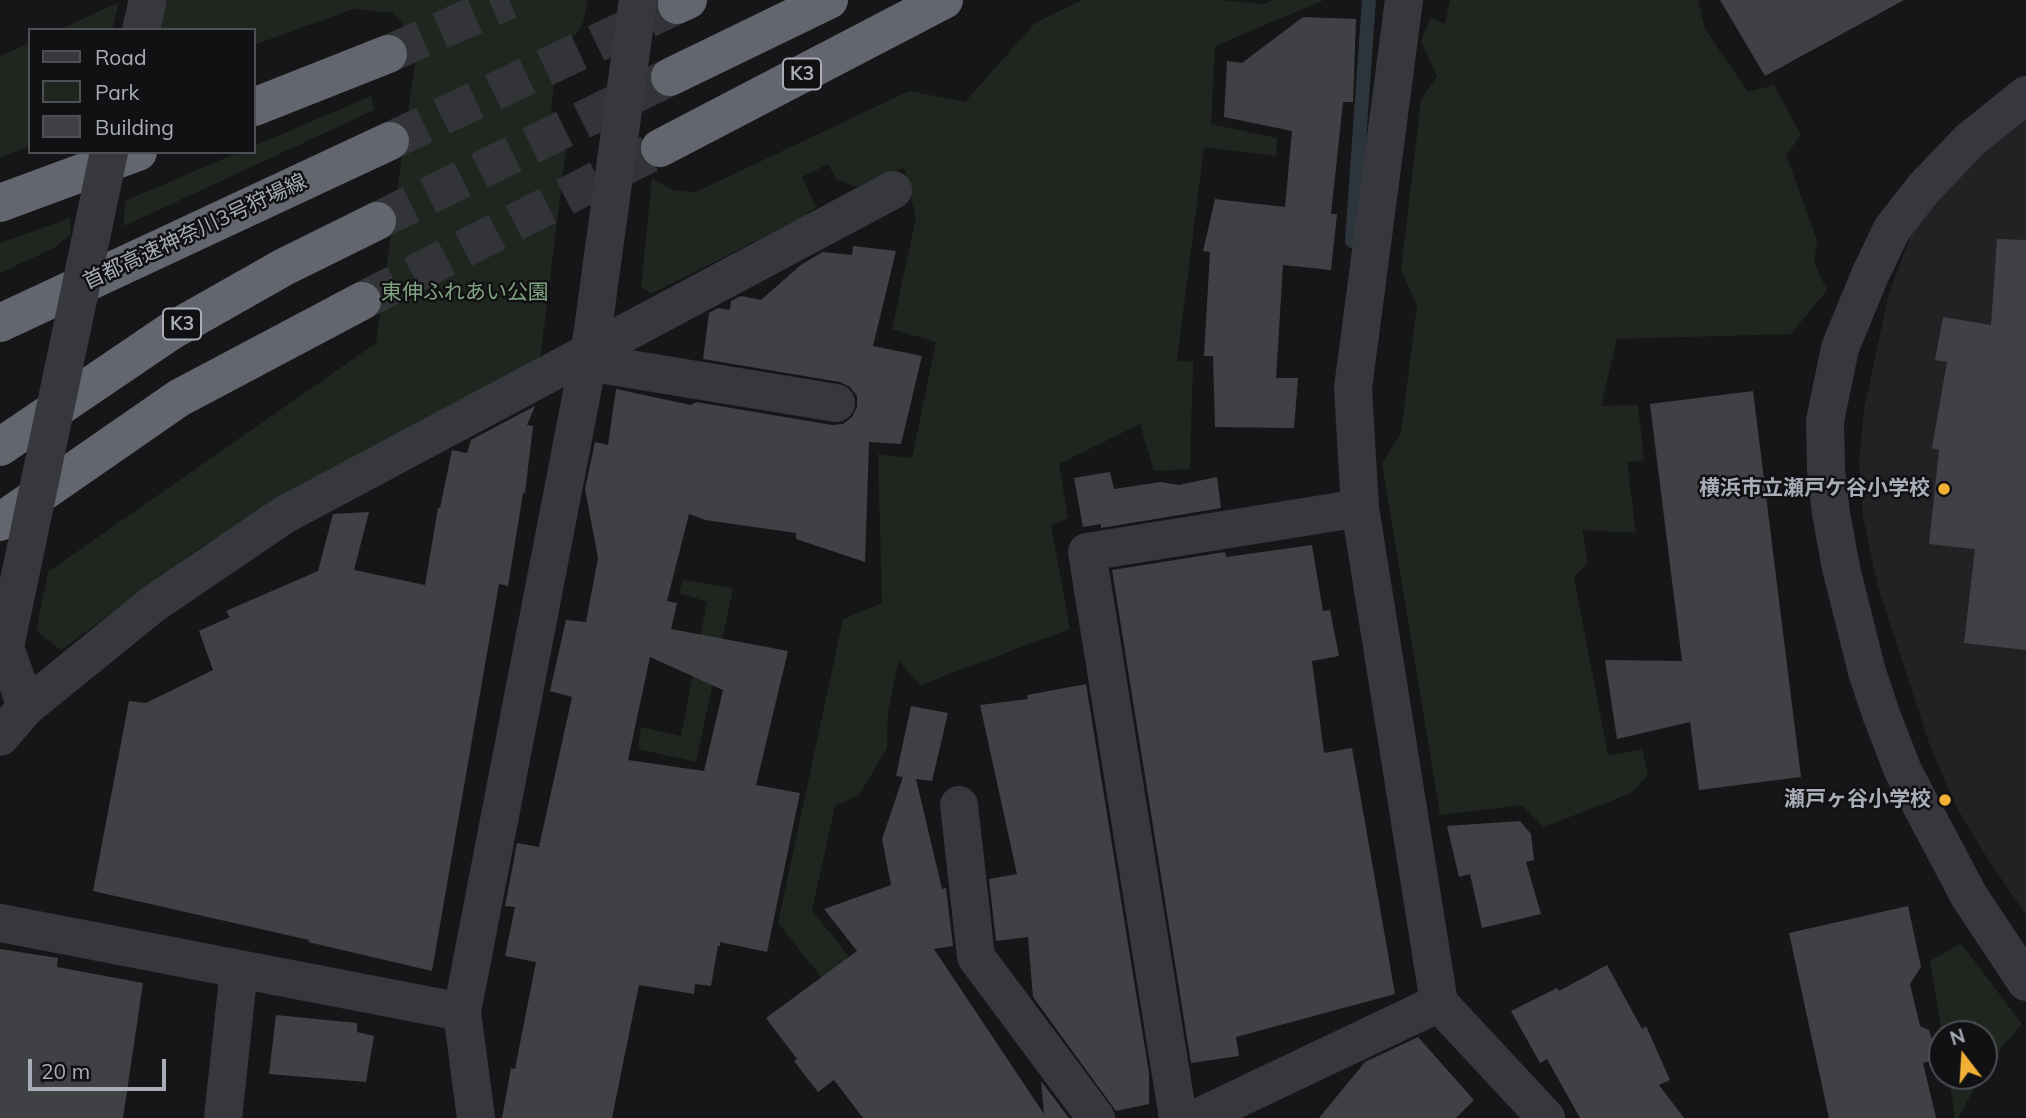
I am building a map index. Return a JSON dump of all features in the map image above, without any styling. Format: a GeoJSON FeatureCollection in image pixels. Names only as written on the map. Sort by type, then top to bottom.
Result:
{"type":"FeatureCollection","features":[{"type":"Feature","properties":{"kind":"highway"},"geometry":{"type":"LineString","coordinates":[[670,77],[830,0]]}},
{"type":"Feature","properties":{"kind":"highway","name":"K3"},"geometry":{"type":"LineString","coordinates":[[660,148],[944,0]]}},
{"type":"Feature","properties":{"kind":"highway"},"geometry":{"type":"LineString","coordinates":[[256,106],[388,54]]}},
{"type":"Feature","properties":{"kind":"highway","name":"首都高速神奈川3号狩場線"},"geometry":{"type":"LineString","coordinates":[[0,323],[390,141]]}},
{"type":"Feature","properties":{"kind":"highway"},"geometry":{"type":"LineString","coordinates":[[0,203],[133,154]]}},
{"type":"Feature","properties":{"kind":"highway","name":"K3"},"geometry":{"type":"LineString","coordinates":[[0,447],[171,331],[284,267],[377,221]]}},
{"type":"Feature","properties":{"kind":"highway"},"geometry":{"type":"LineString","coordinates":[[0,522],[179,398],[362,301]]}},
{"type":"Feature","properties":{"kind":"street"},"geometry":{"type":"LineString","coordinates":[[142,28],[149,0]]}},
{"type":"Feature","properties":{"kind":"street"},"geometry":{"type":"LineString","coordinates":[[476,1118],[462,1012],[589,357],[638,0]]}},
{"type":"Feature","properties":{"kind":"street"},"geometry":{"type":"LineString","coordinates":[[1404,0],[1353,387],[1360,508],[1439,1003],[1546,1118]]}},
{"type":"Feature","properties":{"kind":"street"},"geometry":{"type":"LineString","coordinates":[[2026,95],[1970,140],[1924,188],[1892,229],[1840,348],[1825,422],[1828,491],[1841,568],[1881,714],[1903,771],[1969,896],[2026,982]]}},
{"type":"Feature","properties":{"kind":"street"},"geometry":{"type":"LineString","coordinates":[[26,707],[5,646],[109,154]]}},
{"type":"Feature","properties":{"kind":"street"},"geometry":{"type":"LineString","coordinates":[[0,737],[26,707],[153,604],[284,514],[589,357],[894,190]]}},
{"type":"Feature","properties":{"kind":"street"},"geometry":{"type":"LineString","coordinates":[[589,357],[836,403]]}},
{"type":"Feature","properties":{"kind":"street"},"geometry":{"type":"LineString","coordinates":[[1178,1118],[1087,552],[1360,508]]}},
{"type":"Feature","properties":{"kind":"street"},"geometry":{"type":"LineString","coordinates":[[959,805],[976,957],[1096,1118]]}},
{"type":"Feature","properties":{"kind":"street"},"geometry":{"type":"LineString","coordinates":[[0,923],[462,1012]]}},
{"type":"Feature","properties":{"kind":"street"},"geometry":{"type":"LineString","coordinates":[[223,1118],[239,969]]}},
{"type":"Feature","properties":{"kind":"street"},"geometry":{"type":"LineString","coordinates":[[1197,1118],[1439,1003]]}},
{"type":"Feature","properties":{"kind":"shaded area","name":"横浜市立瀬戸ケ谷小学校"},"geometry":{"type":"Polygon","coordinates":[[[2026,115],[2026,915],[1957,808],[1930,746],[1878,587],[1863,517],[1859,461],[1864,409],[1889,293],[1914,227],[1980,149],[2026,115]]]}},
{"type":"Feature","properties":{"kind":"green space","name":"東伸ふれあい公園"},"geometry":{"type":"Polygon","coordinates":[[[168,0],[588,0],[582,27],[559,51],[551,108],[567,141],[540,360],[380,445],[203,546],[61,650],[36,631],[48,572],[376,343],[416,56],[402,23],[393,13],[353,9],[256,44],[256,28],[161,28],[168,0]]]}},
{"type":"Feature","properties":{"kind":"green space"},"geometry":{"type":"Polygon","coordinates":[[[1082,0],[1221,0],[1264,4],[1274,0],[1324,0],[1215,46],[1211,124],[1277,138],[1276,156],[1204,147],[1177,361],[1193,362],[1190,469],[1154,471],[1140,424],[1059,464],[1068,518],[1051,526],[1070,629],[920,685],[899,661],[888,711],[887,748],[859,795],[835,806],[812,910],[976,1118],[934,1118],[778,923],[843,619],[882,603],[878,454],[912,458],[936,342],[892,329],[916,218],[904,168],[857,187],[836,179],[828,164],[802,177],[816,207],[803,217],[651,294],[641,286],[652,178],[673,190],[696,192],[909,91],[965,102],[1035,23],[1082,0]]]}},
{"type":"Feature","properties":{"kind":"green space"},"geometry":{"type":"Polygon","coordinates":[[[1450,0],[1698,0],[1705,29],[1748,92],[1774,85],[1801,135],[1786,155],[1817,240],[1814,263],[1827,290],[1791,334],[1617,339],[1601,406],[1638,405],[1644,460],[1627,462],[1636,533],[1582,530],[1588,563],[1574,577],[1608,756],[1642,749],[1648,775],[1631,793],[1544,827],[1522,805],[1440,815],[1382,463],[1401,433],[1417,305],[1401,270],[1421,100],[1437,76],[1421,41],[1430,18],[1445,24],[1450,0]]]}},
{"type":"Feature","properties":{"kind":"green space"},"geometry":{"type":"Polygon","coordinates":[[[119,2],[112,28],[63,28],[119,2]]]}},
{"type":"Feature","properties":{"kind":"green space"},"geometry":{"type":"Polygon","coordinates":[[[28,44],[28,147],[0,158],[0,56],[28,44]]]}},
{"type":"Feature","properties":{"kind":"green space"},"geometry":{"type":"Polygon","coordinates":[[[371,96],[374,110],[124,226],[125,201],[234,154],[256,154],[256,145],[371,96]]]}},
{"type":"Feature","properties":{"kind":"green space"},"geometry":{"type":"Polygon","coordinates":[[[70,218],[71,234],[54,248],[0,273],[0,243],[70,218]]]}},
{"type":"Feature","properties":{"kind":"green space"},"geometry":{"type":"Polygon","coordinates":[[[683,579],[733,589],[696,762],[638,749],[641,727],[681,736],[707,602],[679,593],[683,579]]]}},
{"type":"Feature","properties":{"kind":"green space"},"geometry":{"type":"Polygon","coordinates":[[[1961,943],[2022,1024],[1998,1052],[1998,1020],[1940,1020],[1930,961],[1961,943]]]}},
{"type":"Feature","properties":{"kind":"green space"},"geometry":{"type":"Polygon","coordinates":[[[1951,1090],[1973,1090],[1958,1118],[1955,1118],[1951,1090]]]}},
{"type":"Feature","properties":{"kind":"building"},"geometry":{"type":"Polygon","coordinates":[[[1720,0],[1904,0],[1765,76],[1720,0]]]}},
{"type":"Feature","properties":{"kind":"building"},"geometry":{"type":"Polygon","coordinates":[[[1303,17],[1356,19],[1353,102],[1343,102],[1331,214],[1337,214],[1331,270],[1283,265],[1276,378],[1298,378],[1294,428],[1215,427],[1213,356],[1204,356],[1210,252],[1203,251],[1215,199],[1285,207],[1292,131],[1224,117],[1227,61],[1242,63],[1303,17]]]}},
{"type":"Feature","properties":{"kind":"building"},"geometry":{"type":"Polygon","coordinates":[[[1997,239],[2026,240],[2026,650],[1964,643],[1975,549],[1929,544],[1939,450],[1932,448],[1947,362],[1935,360],[1943,317],[1991,325],[1997,239]]]}},
{"type":"Feature","properties":{"kind":"building"},"geometry":{"type":"Polygon","coordinates":[[[853,246],[896,251],[873,346],[922,356],[901,444],[869,442],[865,562],[796,539],[796,533],[705,520],[689,514],[667,601],[677,603],[671,629],[788,651],[756,785],[800,793],[767,952],[720,942],[711,986],[695,984],[694,994],[639,985],[612,1118],[502,1118],[511,1068],[515,1069],[536,962],[505,956],[515,907],[505,906],[517,843],[539,847],[572,697],[550,691],[566,620],[586,622],[598,558],[585,489],[595,442],[608,445],[616,389],[691,405],[696,402],[832,425],[843,424],[852,417],[857,407],[857,396],[850,387],[840,382],[703,359],[709,313],[718,308],[730,310],[731,301],[741,296],[761,300],[802,264],[823,252],[852,255],[853,246]],[[650,657],[628,760],[704,771],[723,690],[650,657]]]}},
{"type":"Feature","properties":{"kind":"building"},"geometry":{"type":"Polygon","coordinates":[[[1753,391],[1801,777],[1699,790],[1690,722],[1617,739],[1605,660],[1682,661],[1650,404],[1753,391]]]}},
{"type":"Feature","properties":{"kind":"building"},"geometry":{"type":"Polygon","coordinates":[[[535,406],[527,425],[533,426],[525,493],[508,586],[499,584],[432,971],[93,891],[129,701],[146,703],[213,670],[199,631],[230,617],[226,611],[318,571],[333,514],[369,512],[354,570],[425,585],[438,508],[452,450],[467,453],[471,440],[535,406]]]}},
{"type":"Feature","properties":{"kind":"building"},"geometry":{"type":"Polygon","coordinates":[[[1110,472],[1114,489],[1161,482],[1179,485],[1217,477],[1221,508],[1101,528],[1101,524],[1083,527],[1074,478],[1110,472]]]}},
{"type":"Feature","properties":{"kind":"building"},"geometry":{"type":"Polygon","coordinates":[[[1312,545],[1323,611],[1330,610],[1339,656],[1312,661],[1324,753],[1352,748],[1395,994],[1236,1037],[1239,1056],[1191,1063],[1112,570],[1225,552],[1226,557],[1312,545]]]}},
{"type":"Feature","properties":{"kind":"building"},"geometry":{"type":"Polygon","coordinates":[[[1086,684],[1149,1073],[1149,1104],[1116,1111],[1033,997],[1028,937],[996,941],[989,879],[1017,874],[980,705],[1028,699],[1027,695],[1086,684]]]}},
{"type":"Feature","properties":{"kind":"building"},"geometry":{"type":"Polygon","coordinates":[[[911,706],[948,713],[932,781],[916,779],[942,889],[946,888],[953,946],[934,949],[1044,1114],[1041,1081],[1069,1118],[863,1118],[834,1080],[818,1092],[766,1018],[857,951],[824,909],[891,885],[882,839],[903,777],[896,776],[911,706]]]}},
{"type":"Feature","properties":{"kind":"building"},"geometry":{"type":"Polygon","coordinates":[[[1520,821],[1531,834],[1534,860],[1526,862],[1541,914],[1482,928],[1470,874],[1459,877],[1447,826],[1520,821]]]}},
{"type":"Feature","properties":{"kind":"building"},"geometry":{"type":"Polygon","coordinates":[[[1908,906],[1921,967],[1910,984],[1920,1026],[1928,1030],[1928,1062],[1923,1063],[1936,1118],[1829,1118],[1789,933],[1908,906]]]}},
{"type":"Feature","properties":{"kind":"building"},"geometry":{"type":"Polygon","coordinates":[[[0,949],[58,958],[57,967],[143,983],[123,1118],[0,1118],[0,949]]]}},
{"type":"Feature","properties":{"kind":"building"},"geometry":{"type":"Polygon","coordinates":[[[1607,965],[1642,1029],[1646,1026],[1670,1080],[1659,1085],[1684,1118],[1580,1118],[1547,1059],[1540,1063],[1511,1011],[1557,988],[1559,991],[1607,965]]]}},
{"type":"Feature","properties":{"kind":"building"},"geometry":{"type":"Polygon","coordinates":[[[276,1015],[357,1023],[357,1032],[374,1036],[366,1082],[269,1074],[276,1015]]]}},
{"type":"Feature","properties":{"kind":"building"},"geometry":{"type":"Polygon","coordinates":[[[1418,1037],[1474,1100],[1456,1118],[1319,1118],[1365,1062],[1418,1037]]]}},
{"type":"Feature","properties":{"kind":"waterway"},"geometry":{"type":"LineString","coordinates":[[1352,241],[1369,0]]}},
{"type":"Feature","properties":{"kind":"tunnel"},"geometry":{"type":"LineString","coordinates":[[388,54],[509,0]]}},
{"type":"Feature","properties":{"kind":"tunnel"},"geometry":{"type":"LineString","coordinates":[[390,141],[677,5]]}},
{"type":"Feature","properties":{"kind":"tunnel"},"geometry":{"type":"LineString","coordinates":[[377,221],[670,77]]}},
{"type":"Feature","properties":{"kind":"tunnel"},"geometry":{"type":"LineString","coordinates":[[362,301],[660,148]]}},
{"type":"Feature","properties":{"kind":"place","name":"横浜市立瀬戸ケ谷小学校"},"geometry":{"type":"Point","coordinates":[1944,489]}},
{"type":"Feature","properties":{"kind":"place","name":"瀬戸ヶ谷小学校"},"geometry":{"type":"Point","coordinates":[1945,800]}}]}
